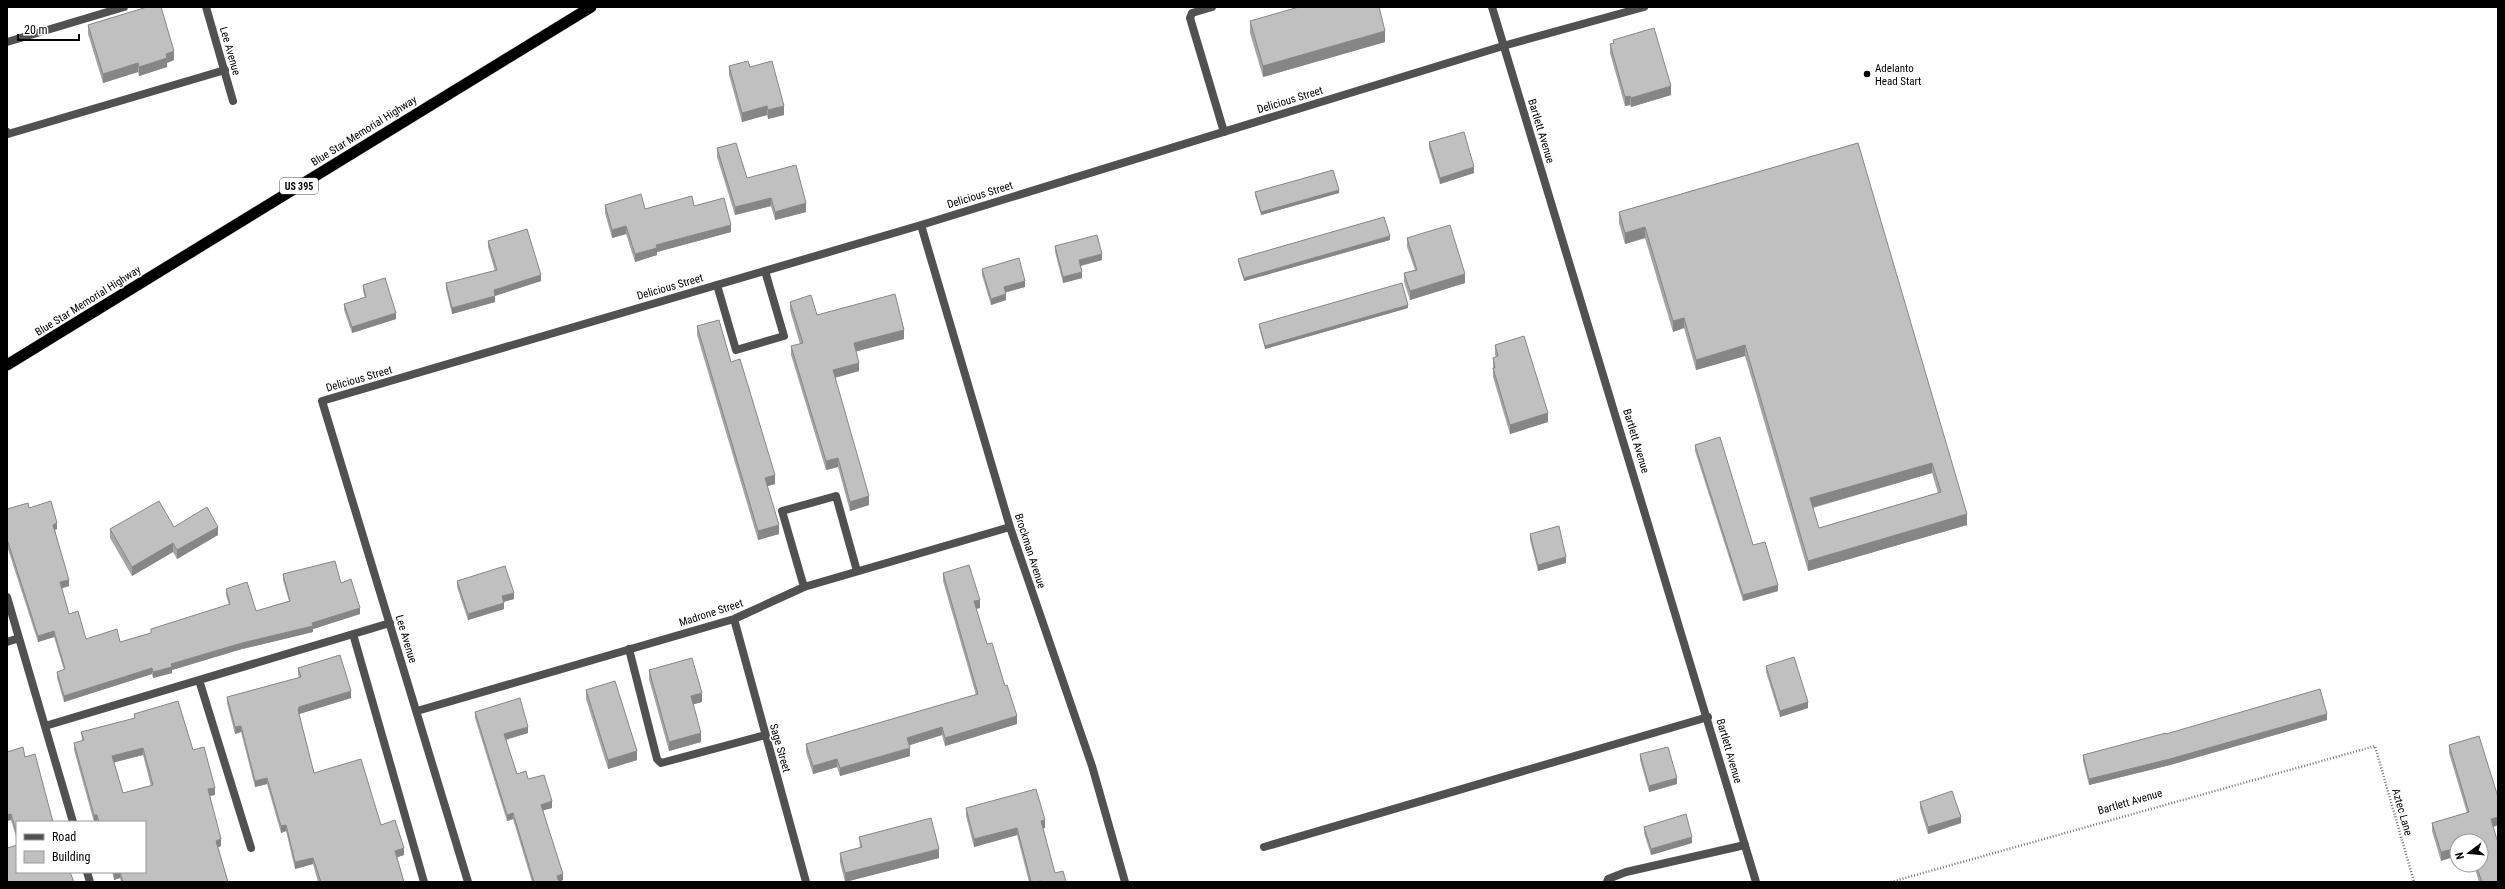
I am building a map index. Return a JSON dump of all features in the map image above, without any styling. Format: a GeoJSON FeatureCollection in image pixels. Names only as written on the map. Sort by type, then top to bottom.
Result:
{"type":"FeatureCollection","features":[{"type":"Feature","properties":{"kind":"highway","name":"Blue Star Memorial Highway"},"geometry":{"type":"LineString","coordinates":[[7,365],[591,7]]}},
{"type":"Feature","properties":{"kind":"street"},"geometry":{"type":"LineString","coordinates":[[7,42],[124,7]]}},
{"type":"Feature","properties":{"kind":"street","name":"Lee Avenue"},"geometry":{"type":"LineString","coordinates":[[206,7],[233,101]]}},
{"type":"Feature","properties":{"kind":"street"},"geometry":{"type":"LineString","coordinates":[[1212,7],[1192,13],[1190,18],[1224,132]]}},
{"type":"Feature","properties":{"kind":"street","name":"Bartlett Avenue"},"geometry":{"type":"LineString","coordinates":[[1492,7],[1708,717],[1756,882]]}},
{"type":"Feature","properties":{"kind":"street","name":"Delicious Street"},"geometry":{"type":"LineString","coordinates":[[322,402],[921,225],[1503,46],[1644,7]]}},
{"type":"Feature","properties":{"kind":"street"},"geometry":{"type":"LineString","coordinates":[[7,132],[8,134],[225,70]]}},
{"type":"Feature","properties":{"kind":"street","name":"Brockman Avenue"},"geometry":{"type":"LineString","coordinates":[[921,225],[1010,527],[1092,766],[1125,882]]}},
{"type":"Feature","properties":{"kind":"street"},"geometry":{"type":"LineString","coordinates":[[718,285],[736,350],[784,336],[765,271]]}},
{"type":"Feature","properties":{"kind":"street","name":"Lee Avenue"},"geometry":{"type":"LineString","coordinates":[[322,402],[468,882]]}},
{"type":"Feature","properties":{"kind":"street"},"geometry":{"type":"LineString","coordinates":[[804,587],[782,511],[836,496],[857,571]]}},
{"type":"Feature","properties":{"kind":"street","name":"Madrone Street"},"geometry":{"type":"LineString","coordinates":[[417,711],[734,619],[804,587],[1010,527]]}},
{"type":"Feature","properties":{"kind":"street"},"geometry":{"type":"LineString","coordinates":[[7,597],[72,821]]}},
{"type":"Feature","properties":{"kind":"street","name":"Sage Street"},"geometry":{"type":"LineString","coordinates":[[734,619],[764,735],[806,882]]}},
{"type":"Feature","properties":{"kind":"street"},"geometry":{"type":"LineString","coordinates":[[45,726],[390,623]]}},
{"type":"Feature","properties":{"kind":"street"},"geometry":{"type":"LineString","coordinates":[[353,634],[424,882]]}},
{"type":"Feature","properties":{"kind":"street"},"geometry":{"type":"LineString","coordinates":[[7,642],[19,638]]}},
{"type":"Feature","properties":{"kind":"street"},"geometry":{"type":"LineString","coordinates":[[629,650],[657,759],[661,763],[764,735]]}},
{"type":"Feature","properties":{"kind":"street"},"geometry":{"type":"LineString","coordinates":[[199,680],[251,848]]}},
{"type":"Feature","properties":{"kind":"street"},"geometry":{"type":"LineString","coordinates":[[1264,848],[1708,717]]}},
{"type":"Feature","properties":{"kind":"street"},"geometry":{"type":"LineString","coordinates":[[1607,882],[1608,879],[1626,872],[1745,845]]}},
{"type":"Feature","properties":{"kind":"path","name":"Bartlett Avenue"},"geometry":{"type":"LineString","coordinates":[[1891,882],[2375,746]]}},
{"type":"Feature","properties":{"kind":"path","name":"Aztec Lane"},"geometry":{"type":"LineString","coordinates":[[2375,746],[2414,882]]}},
{"type":"Feature","properties":{"kind":"building"},"geometry":{"type":"Polygon","coordinates":[[[147,7],[161,7],[174,51],[166,54],[167,58],[139,67],[138,63],[103,74],[88,25],[147,7]]]}},
{"type":"Feature","properties":{"kind":"building"},"geometry":{"type":"Polygon","coordinates":[[[1299,7],[1379,7],[1385,31],[1263,66],[1250,21],[1299,7]]]}},
{"type":"Feature","properties":{"kind":"building"},"geometry":{"type":"Polygon","coordinates":[[[1654,28],[1671,86],[1631,98],[1630,96],[1625,97],[1610,44],[1614,43],[1613,40],[1654,28]]]}},
{"type":"Feature","properties":{"kind":"building"},"geometry":{"type":"Polygon","coordinates":[[[748,61],[750,67],[772,61],[784,106],[768,110],[767,106],[742,113],[729,66],[748,61]]]}},
{"type":"Feature","properties":{"kind":"building"},"geometry":{"type":"Polygon","coordinates":[[[1464,132],[1474,167],[1440,178],[1429,142],[1464,132]]]}},
{"type":"Feature","properties":{"kind":"building"},"geometry":{"type":"Polygon","coordinates":[[[736,143],[747,178],[796,165],[806,203],[775,212],[771,198],[735,207],[717,148],[736,143]]]}},
{"type":"Feature","properties":{"kind":"building"},"geometry":{"type":"Polygon","coordinates":[[[1858,143],[1967,514],[1808,561],[1745,345],[1696,360],[1684,318],[1673,321],[1645,227],[1625,233],[1619,212],[1858,143]],[[1932,463],[1810,498],[1819,528],[1941,492],[1932,463]]]}},
{"type":"Feature","properties":{"kind":"building"},"geometry":{"type":"Polygon","coordinates":[[[1333,170],[1339,190],[1261,212],[1255,192],[1333,170]]]}},
{"type":"Feature","properties":{"kind":"building"},"geometry":{"type":"Polygon","coordinates":[[[641,194],[645,209],[692,196],[694,206],[724,198],[731,225],[656,245],[657,248],[635,254],[626,226],[612,230],[605,205],[641,194]]]}},
{"type":"Feature","properties":{"kind":"building"},"geometry":{"type":"Polygon","coordinates":[[[1384,217],[1390,236],[1244,278],[1238,259],[1384,217]]]}},
{"type":"Feature","properties":{"kind":"building"},"geometry":{"type":"Polygon","coordinates":[[[1450,225],[1465,274],[1410,291],[1404,273],[1417,270],[1407,238],[1450,225]]]}},
{"type":"Feature","properties":{"kind":"building"},"geometry":{"type":"Polygon","coordinates":[[[527,229],[541,275],[494,290],[495,296],[452,308],[446,283],[497,270],[488,241],[527,229]]]}},
{"type":"Feature","properties":{"kind":"building"},"geometry":{"type":"Polygon","coordinates":[[[1097,235],[1102,254],[1079,260],[1082,272],[1063,277],[1055,246],[1097,235]]]}},
{"type":"Feature","properties":{"kind":"building"},"geometry":{"type":"Polygon","coordinates":[[[1019,258],[1025,281],[1004,287],[1006,294],[991,299],[982,269],[1019,258]]]}},
{"type":"Feature","properties":{"kind":"building"},"geometry":{"type":"Polygon","coordinates":[[[385,278],[396,313],[352,327],[344,304],[366,297],[363,285],[385,278]]]}},
{"type":"Feature","properties":{"kind":"building"},"geometry":{"type":"Polygon","coordinates":[[[1402,283],[1408,305],[1265,346],[1259,324],[1402,283]]]}},
{"type":"Feature","properties":{"kind":"building"},"geometry":{"type":"Polygon","coordinates":[[[895,294],[904,330],[854,343],[859,363],[833,370],[869,496],[850,502],[838,458],[826,461],[791,346],[803,343],[790,302],[811,295],[817,315],[895,294]]]}},
{"type":"Feature","properties":{"kind":"building"},"geometry":{"type":"Polygon","coordinates":[[[719,320],[731,362],[740,359],[775,475],[765,478],[779,525],[758,531],[697,326],[719,320]]]}},
{"type":"Feature","properties":{"kind":"building"},"geometry":{"type":"Polygon","coordinates":[[[1524,336],[1548,413],[1510,425],[1493,368],[1495,368],[1493,358],[1498,356],[1495,345],[1524,336]]]}},
{"type":"Feature","properties":{"kind":"building"},"geometry":{"type":"Polygon","coordinates":[[[1720,437],[1753,545],[1765,542],[1778,585],[1743,595],[1695,445],[1720,437]]]}},
{"type":"Feature","properties":{"kind":"building"},"geometry":{"type":"Polygon","coordinates":[[[51,501],[57,523],[53,525],[69,580],[60,582],[69,614],[78,611],[86,639],[117,629],[120,642],[151,633],[151,629],[230,604],[226,589],[247,582],[256,611],[290,601],[283,574],[335,561],[341,583],[351,579],[360,608],[312,623],[313,626],[242,643],[171,664],[172,667],[153,672],[152,668],[64,696],[57,672],[65,669],[54,631],[38,636],[7,539],[7,509],[28,503],[29,508],[51,501]]]}},
{"type":"Feature","properties":{"kind":"building"},"geometry":{"type":"Polygon","coordinates":[[[159,501],[174,527],[207,507],[218,527],[177,550],[173,543],[132,567],[110,529],[159,501]]]}},
{"type":"Feature","properties":{"kind":"building"},"geometry":{"type":"Polygon","coordinates":[[[1559,526],[1566,557],[1538,565],[1530,534],[1559,526]]]}},
{"type":"Feature","properties":{"kind":"building"},"geometry":{"type":"Polygon","coordinates":[[[969,565],[980,600],[974,601],[987,644],[992,643],[1005,686],[1007,685],[1017,716],[945,738],[942,727],[907,738],[910,748],[840,768],[837,759],[813,766],[806,744],[978,694],[943,573],[969,565]]]}},
{"type":"Feature","properties":{"kind":"building"},"geometry":{"type":"Polygon","coordinates":[[[505,566],[514,593],[502,596],[504,603],[468,614],[457,581],[505,566]]]}},
{"type":"Feature","properties":{"kind":"building"},"geometry":{"type":"Polygon","coordinates":[[[340,655],[351,691],[299,707],[298,710],[314,773],[361,759],[381,825],[395,820],[404,848],[395,851],[404,882],[321,882],[313,858],[295,862],[286,825],[281,826],[267,778],[255,781],[241,726],[235,727],[227,697],[301,677],[298,668],[340,655]]]}},
{"type":"Feature","properties":{"kind":"building"},"geometry":{"type":"Polygon","coordinates":[[[1794,657],[1808,702],[1780,711],[1766,666],[1794,657]]]}},
{"type":"Feature","properties":{"kind":"building"},"geometry":{"type":"Polygon","coordinates":[[[692,658],[702,693],[691,696],[701,733],[669,742],[649,670],[692,658]]]}},
{"type":"Feature","properties":{"kind":"building"},"geometry":{"type":"Polygon","coordinates":[[[615,681],[637,751],[608,760],[586,690],[615,681]]]}},
{"type":"Feature","properties":{"kind":"building"},"geometry":{"type":"Polygon","coordinates":[[[2320,689],[2327,714],[2170,759],[2089,779],[2083,755],[2166,734],[2320,689]]]}},
{"type":"Feature","properties":{"kind":"building"},"geometry":{"type":"Polygon","coordinates":[[[520,698],[528,727],[504,734],[517,774],[526,771],[528,779],[544,775],[552,801],[541,805],[563,874],[557,876],[559,882],[534,882],[513,813],[507,815],[475,712],[520,698]]]}},
{"type":"Feature","properties":{"kind":"building"},"geometry":{"type":"Polygon","coordinates":[[[178,701],[193,750],[204,747],[215,788],[208,789],[221,839],[216,841],[228,882],[123,882],[120,873],[146,873],[146,821],[99,821],[97,815],[94,815],[74,743],[84,740],[81,732],[135,718],[134,714],[178,701]],[[143,748],[112,756],[123,793],[153,785],[143,748]]]}},
{"type":"Feature","properties":{"kind":"building"},"geometry":{"type":"Polygon","coordinates":[[[2479,736],[2498,797],[2498,817],[2491,819],[2498,843],[2498,882],[2482,882],[2479,873],[2489,873],[2489,833],[2449,833],[2449,850],[2441,852],[2432,823],[2469,812],[2449,745],[2479,736]]]}},
{"type":"Feature","properties":{"kind":"building"},"geometry":{"type":"Polygon","coordinates":[[[23,747],[25,757],[35,754],[53,821],[16,821],[16,831],[11,814],[7,815],[7,752],[23,747]]]}},
{"type":"Feature","properties":{"kind":"building"},"geometry":{"type":"Polygon","coordinates":[[[1668,747],[1677,778],[1649,786],[1640,754],[1668,747]]]}},
{"type":"Feature","properties":{"kind":"building"},"geometry":{"type":"Polygon","coordinates":[[[1036,789],[1045,820],[1041,821],[1055,873],[1063,871],[1066,882],[1031,882],[1017,828],[974,839],[966,808],[1036,789]]]}},
{"type":"Feature","properties":{"kind":"building"},"geometry":{"type":"Polygon","coordinates":[[[1952,791],[1961,817],[1928,827],[1920,802],[1952,791]]]}},
{"type":"Feature","properties":{"kind":"building"},"geometry":{"type":"Polygon","coordinates":[[[1686,814],[1692,837],[1651,849],[1644,827],[1686,814]]]}},
{"type":"Feature","properties":{"kind":"building"},"geometry":{"type":"Polygon","coordinates":[[[931,818],[939,849],[845,873],[840,853],[862,847],[859,837],[931,818]]]}},
{"type":"Feature","properties":{"kind":"building"},"geometry":{"type":"Polygon","coordinates":[[[16,845],[16,873],[70,873],[74,882],[7,882],[7,848],[16,845]]]}},
{"type":"Feature","properties":{"kind":"place","name":"Adelanto Head Start"},"geometry":{"type":"Point","coordinates":[1867,74]}}]}
